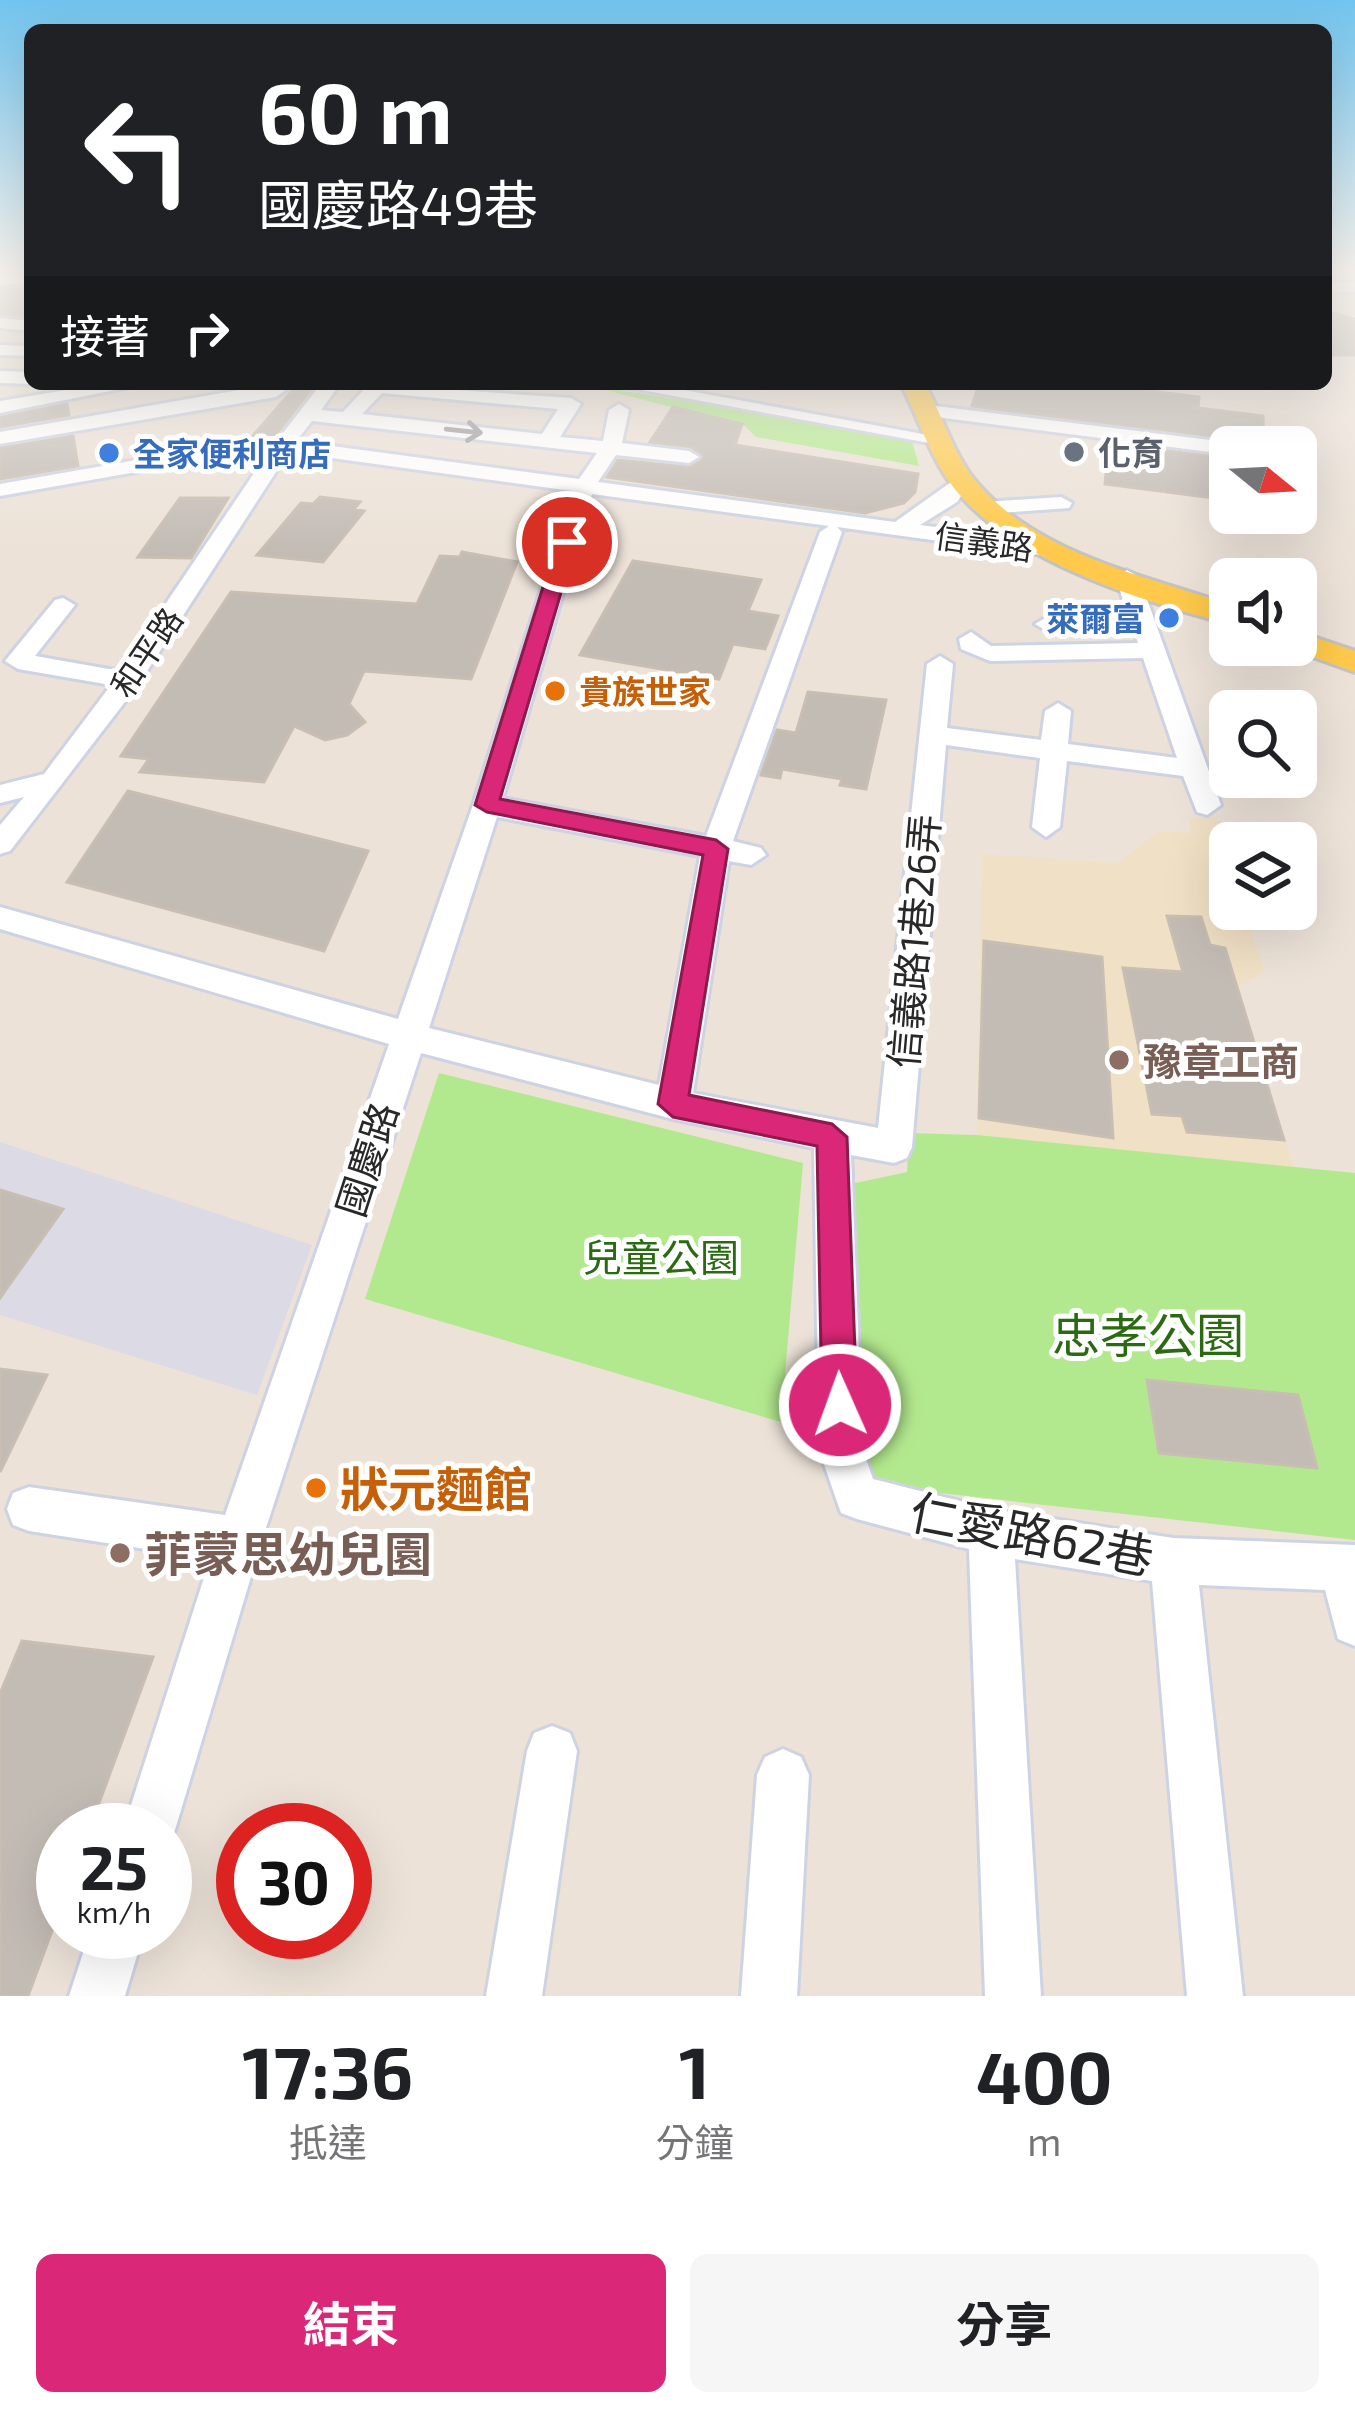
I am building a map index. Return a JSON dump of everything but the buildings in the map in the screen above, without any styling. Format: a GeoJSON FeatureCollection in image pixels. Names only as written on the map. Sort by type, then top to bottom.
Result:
{"type":"FeatureCollection","features":[{"type":"Feature","properties":{"kind":"main road"},"geometry":{"type":"LineString","coordinates":[[916,390],[961,481],[985,508],[1056,550],[1209,607]]}},
{"type":"Feature","properties":{"kind":"main road"},"geometry":{"type":"LineString","coordinates":[[1317,648],[1355,662]]}},
{"type":"Feature","properties":{"kind":"street"},"geometry":{"type":"LineString","coordinates":[[0,407],[71,390]]}},
{"type":"Feature","properties":{"kind":"street"},"geometry":{"type":"LineString","coordinates":[[75,390],[87,456]]}},
{"type":"Feature","properties":{"kind":"street"},"geometry":{"type":"LineString","coordinates":[[0,438],[87,456],[278,390]]}},
{"type":"Feature","properties":{"kind":"street","name":"和平路"},"geometry":{"type":"LineString","coordinates":[[0,844],[129,680],[274,454],[326,390]]}},
{"type":"Feature","properties":{"kind":"street"},"geometry":{"type":"LineString","coordinates":[[348,418],[374,390]]}},
{"type":"Feature","properties":{"kind":"street"},"geometry":{"type":"LineString","coordinates":[[411,390],[571,404],[548,440]]}},
{"type":"Feature","properties":{"kind":"street"},"geometry":{"type":"LineString","coordinates":[[651,390],[940,440]]}},
{"type":"Feature","properties":{"kind":"street"},"geometry":{"type":"LineString","coordinates":[[730,390],[734,405]]}},
{"type":"Feature","properties":{"kind":"street"},"geometry":{"type":"LineString","coordinates":[[612,446],[619,410]]}},
{"type":"Feature","properties":{"kind":"street"},"geometry":{"type":"LineString","coordinates":[[928,411],[1209,446]]}},
{"type":"Feature","properties":{"kind":"street"},"geometry":{"type":"LineString","coordinates":[[306,414],[689,457]]}},
{"type":"Feature","properties":{"kind":"street","name":"國慶路"},"geometry":{"type":"LineString","coordinates":[[156,1803],[239,1540],[487,805],[581,493],[612,446]]}},
{"type":"Feature","properties":{"kind":"street","name":"信義路"},"geometry":{"type":"LineString","coordinates":[[2,500],[87,456],[274,454],[1056,550]]}},
{"type":"Feature","properties":{"kind":"street"},"geometry":{"type":"LineString","coordinates":[[863,536],[904,530],[950,497],[961,481]]}},
{"type":"Feature","properties":{"kind":"street","name":"信義路"},"geometry":{"type":"LineString","coordinates":[[581,493],[863,536],[1018,554],[1056,550]]}},
{"type":"Feature","properties":{"kind":"street"},"geometry":{"type":"LineString","coordinates":[[985,508],[1061,502]]}},
{"type":"Feature","properties":{"kind":"street"},"geometry":{"type":"LineString","coordinates":[[673,1104],[716,849],[831,532]]}},
{"type":"Feature","properties":{"kind":"street"},"geometry":{"type":"LineString","coordinates":[[1127,577],[1207,805]]}},
{"type":"Feature","properties":{"kind":"street"},"geometry":{"type":"LineString","coordinates":[[63,605],[18,662],[129,680]]}},
{"type":"Feature","properties":{"kind":"street"},"geometry":{"type":"LineString","coordinates":[[1047,624],[1140,614]]}},
{"type":"Feature","properties":{"kind":"street"},"geometry":{"type":"LineString","coordinates":[[971,639],[973,649],[990,654],[1153,650]]}},
{"type":"Feature","properties":{"kind":"street","name":"信義路1巷26弄"},"geometry":{"type":"LineString","coordinates":[[832,1137],[894,1147],[940,664]]}},
{"type":"Feature","properties":{"kind":"street"},"geometry":{"type":"LineString","coordinates":[[1046,827],[1058,712]]}},
{"type":"Feature","properties":{"kind":"street"},"geometry":{"type":"LineString","coordinates":[[933,736],[1195,769]]}},
{"type":"Feature","properties":{"kind":"street"},"geometry":{"type":"LineString","coordinates":[[0,794],[50,782]]}},
{"type":"Feature","properties":{"kind":"street"},"geometry":{"type":"LineString","coordinates":[[487,805],[751,855]]}},
{"type":"Feature","properties":{"kind":"street"},"geometry":{"type":"LineString","coordinates":[[0,917],[407,1036],[673,1104],[832,1137]]}},
{"type":"Feature","properties":{"kind":"street","name":"仁愛路62巷"},"geometry":{"type":"LineString","coordinates":[[832,1137],[841,1450],[857,1497],[991,1532],[1173,1561],[1349,1568]]}},
{"type":"Feature","properties":{"kind":"street"},"geometry":{"type":"LineString","coordinates":[[29,1509],[239,1540]]}},
{"type":"Feature","properties":{"kind":"street"},"geometry":{"type":"LineString","coordinates":[[991,1532],[1013,1996]]}},
{"type":"Feature","properties":{"kind":"street"},"geometry":{"type":"LineString","coordinates":[[1173,1561],[1216,1996]]}},
{"type":"Feature","properties":{"kind":"street"},"geometry":{"type":"LineString","coordinates":[[1349,1568],[1355,1622]]}},
{"type":"Feature","properties":{"kind":"street"},"geometry":{"type":"LineString","coordinates":[[514,1996],[552,1750]]}},
{"type":"Feature","properties":{"kind":"street"},"geometry":{"type":"LineString","coordinates":[[770,1996],[783,1775]]}},
{"type":"Feature","properties":{"kind":"street"},"geometry":{"type":"LineString","coordinates":[[97,1996],[109,1959]]}},
{"type":"Feature","properties":{"kind":"shaded area","name":"豫章工商"},"geometry":{"type":"Polygon","coordinates":[[[1217,817],[1219,822],[1209,822],[1209,930],[1251,930],[1264,972],[1238,987],[1294,1168],[977,1135],[982,854],[1118,863],[1159,831],[1192,833],[1188,819],[1217,817]]]}},
{"type":"Feature","properties":{"kind":"shaded area"},"geometry":{"type":"Polygon","coordinates":[[[0,1142],[312,1245],[257,1395],[0,1315],[0,1142]]]}},
{"type":"Feature","properties":{"kind":"green space"},"geometry":{"type":"Polygon","coordinates":[[[605,390],[911,438],[919,466],[756,437],[745,426],[605,390]]]}},
{"type":"Feature","properties":{"kind":"green space","name":"兒童公園"},"geometry":{"type":"Polygon","coordinates":[[[439,1073],[803,1163],[781,1422],[365,1299],[439,1073]]]}},
{"type":"Feature","properties":{"kind":"green space","name":"忠孝公園"},"geometry":{"type":"Polygon","coordinates":[[[909,1133],[977,1135],[1355,1173],[1355,1540],[869,1485],[820,1443],[823,1190],[907,1172],[909,1133]]]}},
{"type":"Feature","properties":{"kind":"place","name":"化育"},"geometry":{"type":"Point","coordinates":[1074,452]}},
{"type":"Feature","properties":{"kind":"place","name":"全家便利商店"},"geometry":{"type":"Point","coordinates":[109,453]}},
{"type":"Feature","properties":{"kind":"place","name":"萊爾富"},"geometry":{"type":"Point","coordinates":[1169,618]}},
{"type":"Feature","properties":{"kind":"place","name":"貴族世家"},"geometry":{"type":"Point","coordinates":[555,691]}},
{"type":"Feature","properties":{"kind":"place","name":"豫章工商"},"geometry":{"type":"Point","coordinates":[1119,1060]}},
{"type":"Feature","properties":{"kind":"place","name":"狀元麵館"},"geometry":{"type":"Point","coordinates":[316,1488]}},
{"type":"Feature","properties":{"kind":"place","name":"菲蒙思幼兒園"},"geometry":{"type":"Point","coordinates":[120,1553]}},
{"type":"Feature","properties":{"kind":"route"},"geometry":{"type":"LineString","coordinates":[[567,542],[487,805],[716,849],[673,1104],[832,1137],[840,1405]]}}]}
